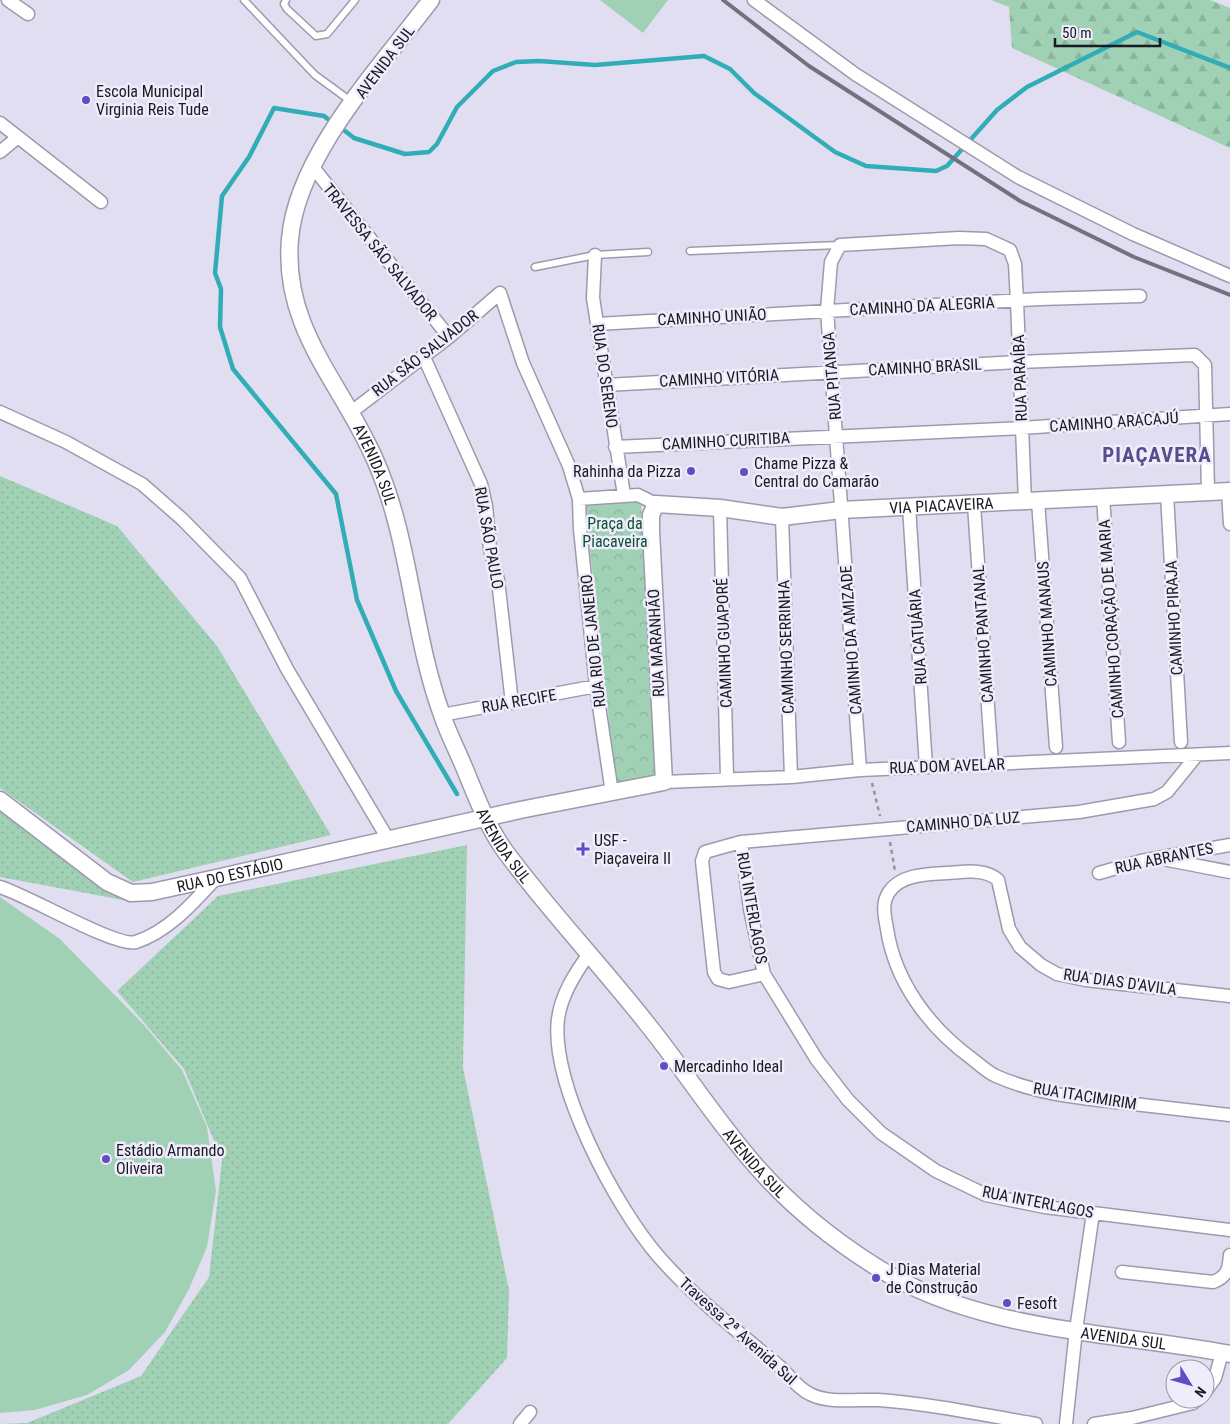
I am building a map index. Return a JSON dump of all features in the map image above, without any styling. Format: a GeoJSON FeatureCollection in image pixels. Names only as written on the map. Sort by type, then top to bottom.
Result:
{"type":"FeatureCollection","features":[{"type":"Feature","properties":{"kind":"street"},"geometry":{"type":"LineString","coordinates":[[8,0],[28,14]]}},
{"type":"Feature","properties":{"kind":"street","name":"AVENIDA SUL"},"geometry":{"type":"LineString","coordinates":[[430,0],[352,105],[312,166],[301,190],[291,230],[290,262],[294,300],[311,344],[376,460],[393,509],[422,648],[442,715],[486,818],[504,850],[680,1066],[756,1166],[792,1203],[830,1235],[879,1269],[930,1296],[989,1314],[1226,1354]]}},
{"type":"Feature","properties":{"kind":"street"},"geometry":{"type":"LineString","coordinates":[[754,0],[855,74],[1018,177],[1230,276]]}},
{"type":"Feature","properties":{"kind":"street"},"geometry":{"type":"LineString","coordinates":[[0,123],[102,202]]}},
{"type":"Feature","properties":{"kind":"street"},"geometry":{"type":"LineString","coordinates":[[0,152],[18,137]]}},
{"type":"Feature","properties":{"kind":"street","name":"TRAVESSA SÃO SALVADOR"},"geometry":{"type":"LineString","coordinates":[[312,166],[449,337]]}},
{"type":"Feature","properties":{"kind":"street","name":"RUA PARAÍBA"},"geometry":{"type":"LineString","coordinates":[[840,245],[959,238],[986,239],[999,243],[1013,254],[1017,301],[1021,428],[1032,501]]}},
{"type":"Feature","properties":{"kind":"street","name":"RUA PITANGA"},"geometry":{"type":"LineString","coordinates":[[840,245],[831,262],[827,310],[838,436],[841,510]]}},
{"type":"Feature","properties":{"kind":"street","name":"RUA DO SERENO"},"geometry":{"type":"LineString","coordinates":[[595,255],[593,298],[624,495]]}},
{"type":"Feature","properties":{"kind":"street","name":"RUA SÃO SALVADOR"},"geometry":{"type":"LineString","coordinates":[[350,413],[423,355],[449,337],[500,293]]}},
{"type":"Feature","properties":{"kind":"street","name":"RUA RIO DE JANEIRO"},"geometry":{"type":"LineString","coordinates":[[500,293],[523,363],[569,466],[579,499],[580,529],[596,686],[612,794]]}},
{"type":"Feature","properties":{"kind":"street","name":"CAMINHO DA ALEGRIA"},"geometry":{"type":"LineString","coordinates":[[827,310],[1140,296]]}},
{"type":"Feature","properties":{"kind":"street","name":"CAMINHO UNIÃO"},"geometry":{"type":"LineString","coordinates":[[597,324],[827,310]]}},
{"type":"Feature","properties":{"kind":"street","name":"RUA SÃO PAULO"},"geometry":{"type":"LineString","coordinates":[[423,355],[481,484],[486,506],[490,549],[498,580],[512,703]]}},
{"type":"Feature","properties":{"kind":"street","name":"CAMINHO BRASIL"},"geometry":{"type":"LineString","coordinates":[[832,372],[1195,355],[1205,365],[1206,416]]}},
{"type":"Feature","properties":{"kind":"street","name":"CAMINHO VITÓRIA"},"geometry":{"type":"LineString","coordinates":[[606,384],[832,372]]}},
{"type":"Feature","properties":{"kind":"street"},"geometry":{"type":"LineString","coordinates":[[0,412],[66,442],[142,484],[182,519],[240,578],[287,669],[388,839]]}},
{"type":"Feature","properties":{"kind":"street","name":"CAMINHO ARACAJÚ"},"geometry":{"type":"LineString","coordinates":[[838,436],[1021,428],[1230,414]]}},
{"type":"Feature","properties":{"kind":"street"},"geometry":{"type":"LineString","coordinates":[[1206,416],[1208,491]]}},
{"type":"Feature","properties":{"kind":"street","name":"CAMINHO CURITIBA"},"geometry":{"type":"LineString","coordinates":[[615,447],[838,436]]}},
{"type":"Feature","properties":{"kind":"street"},"geometry":{"type":"LineString","coordinates":[[1229,491],[1230,524]]}},
{"type":"Feature","properties":{"kind":"street","name":"VIA PIACAVEIRA"},"geometry":{"type":"LineString","coordinates":[[656,504],[720,508],[782,517],[841,510],[974,505],[1103,496],[1229,491]]}},
{"type":"Feature","properties":{"kind":"street","name":"CAMINHO PIRAJA"},"geometry":{"type":"LineString","coordinates":[[1167,494],[1181,742]]}},
{"type":"Feature","properties":{"kind":"street"},"geometry":{"type":"LineString","coordinates":[[579,499],[624,495],[643,496],[656,504]]}},
{"type":"Feature","properties":{"kind":"street","name":"CAMINHO CORAÇÃO DE MARIA"},"geometry":{"type":"LineString","coordinates":[[1103,496],[1119,742]]}},
{"type":"Feature","properties":{"kind":"street","name":"CAMINHO MANAUS"},"geometry":{"type":"LineString","coordinates":[[1032,501],[1056,747]]}},
{"type":"Feature","properties":{"kind":"street","name":"RUA MARANHÃO"},"geometry":{"type":"LineString","coordinates":[[656,504],[651,515],[651,531],[664,782]]}},
{"type":"Feature","properties":{"kind":"street","name":"CAMINHO PANTANAL"},"geometry":{"type":"LineString","coordinates":[[974,505],[992,764]]}},
{"type":"Feature","properties":{"kind":"street","name":"RUA CATUÁRIA"},"geometry":{"type":"LineString","coordinates":[[909,507],[926,767]]}},
{"type":"Feature","properties":{"kind":"street","name":"CAMINHO GUAPORÉ"},"geometry":{"type":"LineString","coordinates":[[720,508],[728,778]]}},
{"type":"Feature","properties":{"kind":"street","name":"CAMINHO DA AMIZADE"},"geometry":{"type":"LineString","coordinates":[[841,510],[865,774]]}},
{"type":"Feature","properties":{"kind":"street","name":"CAMINHO SERRINHA"},"geometry":{"type":"LineString","coordinates":[[782,517],[791,777]]}},
{"type":"Feature","properties":{"kind":"street","name":"RUA RECIFE"},"geometry":{"type":"LineString","coordinates":[[442,715],[596,686]]}},
{"type":"Feature","properties":{"kind":"street","name":"RUA DOM AVELAR"},"geometry":{"type":"LineString","coordinates":[[664,782],[865,774],[926,767],[1230,753]]}},
{"type":"Feature","properties":{"kind":"street","name":"CAMINHO DA LUZ"},"geometry":{"type":"LineString","coordinates":[[710,849],[741,842],[1079,812],[1154,799],[1167,792],[1196,755]]}},
{"type":"Feature","properties":{"kind":"street","name":"RUA DO ESTÁDIO"},"geometry":{"type":"LineString","coordinates":[[0,800],[108,882],[131,892],[152,892],[520,810],[612,794],[664,782]]}},
{"type":"Feature","properties":{"kind":"street","name":"RUA INTERLAGOS"},"geometry":{"type":"LineString","coordinates":[[741,842],[750,909],[764,974],[817,1060],[848,1100],[881,1133],[936,1171],[986,1195],[1093,1213],[1230,1230]]}},
{"type":"Feature","properties":{"kind":"street","name":"RUA ABRANTES"},"geometry":{"type":"LineString","coordinates":[[1099,873],[1122,866],[1230,845]]}},
{"type":"Feature","properties":{"kind":"street","name":"RUA INTERLAGOS"},"geometry":{"type":"LineString","coordinates":[[710,849],[705,852],[702,861],[714,972],[718,979],[729,982],[764,974]]}},
{"type":"Feature","properties":{"kind":"street"},"geometry":{"type":"LineString","coordinates":[[1160,859],[1230,872]]}},
{"type":"Feature","properties":{"kind":"street","name":"RUA DIAS D'AVILA"},"geometry":{"type":"LineString","coordinates":[[920,874],[979,872],[996,878],[1009,929],[1020,947],[1041,965],[1057,974],[1086,980],[1230,996]]}},
{"type":"Feature","properties":{"kind":"street","name":"RUA ITACIMIRIM"},"geometry":{"type":"LineString","coordinates":[[920,874],[898,884],[889,892],[884,902],[888,937],[903,980],[918,1005],[959,1049],[994,1075],[1030,1089],[1091,1099],[1230,1115]]}},
{"type":"Feature","properties":{"kind":"street"},"geometry":{"type":"LineString","coordinates":[[0,887],[18,892],[116,940],[135,942],[166,925],[188,908],[216,878]]}},
{"type":"Feature","properties":{"kind":"street","name":"Travessa 2ª Avenida Sul"},"geometry":{"type":"LineString","coordinates":[[590,954],[569,985],[558,1018],[558,1054],[566,1088],[583,1130],[625,1210],[659,1256],[702,1302],[778,1366],[803,1391],[812,1396],[879,1400],[940,1407],[1036,1424]]}},
{"type":"Feature","properties":{"kind":"street"},"geometry":{"type":"LineString","coordinates":[[1066,1424],[1076,1330],[1093,1213]]}},
{"type":"Feature","properties":{"kind":"street"},"geometry":{"type":"LineString","coordinates":[[1122,1272],[1213,1282],[1225,1275],[1229,1267],[1230,1255]]}},
{"type":"Feature","properties":{"kind":"street"},"geometry":{"type":"LineString","coordinates":[[1215,1379],[1226,1354]]}},
{"type":"Feature","properties":{"kind":"street"},"geometry":{"type":"LineString","coordinates":[[1094,1424],[1170,1409]]}},
{"type":"Feature","properties":{"kind":"street"},"geometry":{"type":"LineString","coordinates":[[520,1424],[530,1412]]}},
{"type":"Feature","properties":{"kind":"lane"},"geometry":{"type":"LineString","coordinates":[[244,0],[315,75],[352,105]]}},
{"type":"Feature","properties":{"kind":"lane"},"geometry":{"type":"LineString","coordinates":[[286,0],[284,4],[287,10],[316,36],[321,37],[326,34],[355,0]]}},
{"type":"Feature","properties":{"kind":"lane"},"geometry":{"type":"LineString","coordinates":[[690,251],[840,245]]}},
{"type":"Feature","properties":{"kind":"lane"},"geometry":{"type":"LineString","coordinates":[[536,267],[595,255],[648,252]]}},
{"type":"Feature","properties":{"kind":"path"},"geometry":{"type":"LineString","coordinates":[[865,774],[876,793]]}},
{"type":"Feature","properties":{"kind":"green space"},"geometry":{"type":"Polygon","coordinates":[[[600,0],[668,0],[643,33],[600,0]]]}},
{"type":"Feature","properties":{"kind":"green space"},"geometry":{"type":"Polygon","coordinates":[[[991,0],[1210,0],[1230,8],[1230,148],[1012,48],[1009,7],[991,0]]]}},
{"type":"Feature","properties":{"kind":"green space"},"geometry":{"type":"Polygon","coordinates":[[[0,476],[117,526],[217,646],[331,835],[133,882],[0,788],[0,476]]]}},
{"type":"Feature","properties":{"kind":"green space","name":"Praça da Piacaveira"},"geometry":{"type":"Polygon","coordinates":[[[641,501],[655,778],[616,785],[585,506],[641,501]]]}},
{"type":"Feature","properties":{"kind":"green space"},"geometry":{"type":"Polygon","coordinates":[[[0,810],[123,900],[0,877],[0,810]]]}},
{"type":"Feature","properties":{"kind":"green space"},"geometry":{"type":"Polygon","coordinates":[[[467,845],[463,1068],[509,1290],[507,1358],[448,1424],[0,1424],[27,1423],[141,1376],[209,1277],[222,1160],[184,1069],[117,991],[218,896],[467,845]]]}},
{"type":"Feature","properties":{"kind":"green space","name":"Estádio Armando Oliveira"},"geometry":{"type":"Polygon","coordinates":[[[0,897],[60,939],[144,1025],[182,1070],[207,1127],[216,1191],[207,1247],[189,1289],[165,1332],[129,1370],[87,1395],[35,1410],[0,1413],[0,897]]]}},
{"type":"Feature","properties":{"kind":"waterway"},"geometry":{"type":"LineString","coordinates":[[340,127],[354,138],[405,154],[429,152],[437,144],[457,107],[493,71],[516,62],[539,61],[595,65],[704,56],[730,69],[754,93],[835,152],[866,166],[936,171],[947,166],[997,110],[1027,87],[1137,32],[1230,68]]}},
{"type":"Feature","properties":{"kind":"waterway"},"geometry":{"type":"LineString","coordinates":[[333,123],[324,116],[274,108],[249,157],[222,196],[215,273],[221,289],[220,327],[233,369],[336,494],[357,600],[396,691],[457,794]]}},
{"type":"Feature","properties":{"kind":"railway"},"geometry":{"type":"LineString","coordinates":[[723,0],[809,66],[1020,201],[1134,257],[1230,295]]}},
{"type":"Feature","properties":{"kind":"place","name":"Escola Municipal Virginia Reis Tude"},"geometry":{"type":"Point","coordinates":[86,100]}},
{"type":"Feature","properties":{"kind":"place","name":"Rahinha da Pizza"},"geometry":{"type":"Point","coordinates":[691,471]}},
{"type":"Feature","properties":{"kind":"place","name":"Chame Pizza & Central do Camarão"},"geometry":{"type":"Point","coordinates":[744,472]}},
{"type":"Feature","properties":{"kind":"place","name":"USF - Piaçaveira II"},"geometry":{"type":"Point","coordinates":[583,849]}},
{"type":"Feature","properties":{"kind":"place","name":"Mercadinho Ideal"},"geometry":{"type":"Point","coordinates":[664,1066]}},
{"type":"Feature","properties":{"kind":"place","name":"Estádio Armando Oliveira"},"geometry":{"type":"Point","coordinates":[106,1159]}},
{"type":"Feature","properties":{"kind":"place","name":"J Dias Material de Construção"},"geometry":{"type":"Point","coordinates":[876,1278]}},
{"type":"Feature","properties":{"kind":"place","name":"Fesoft"},"geometry":{"type":"Point","coordinates":[1007,1303]}},
{"type":"Feature","properties":{"kind":"district","name":"PIAÇAVERA"},"geometry":{"type":"Point","coordinates":[1157,455]}}]}
